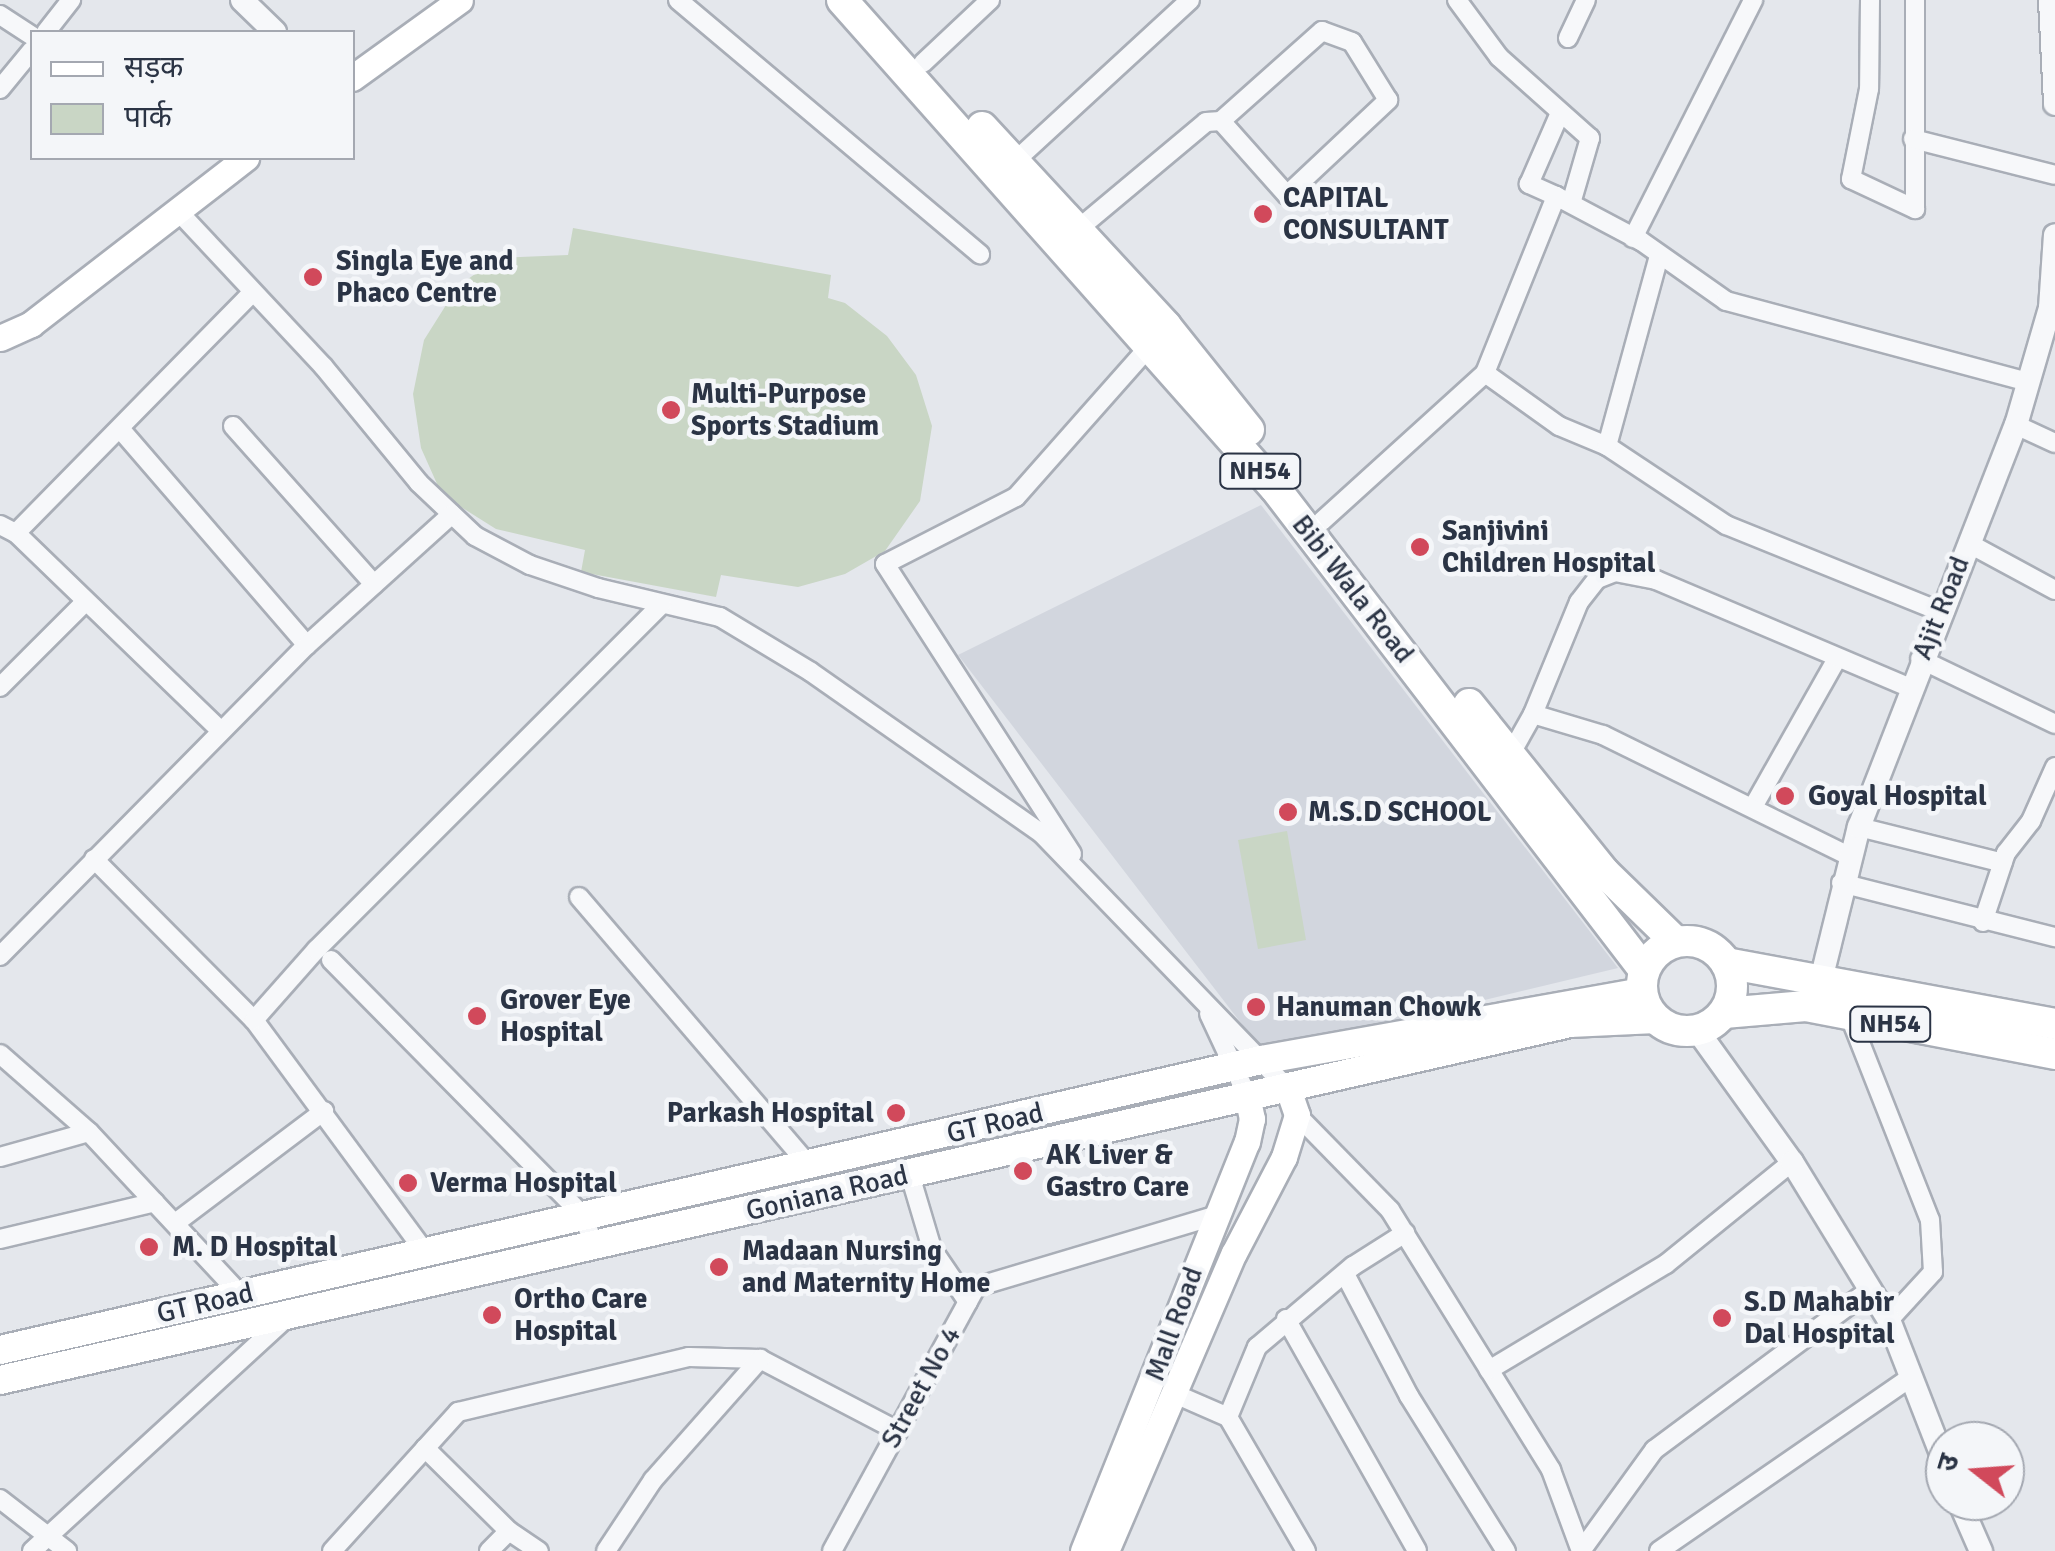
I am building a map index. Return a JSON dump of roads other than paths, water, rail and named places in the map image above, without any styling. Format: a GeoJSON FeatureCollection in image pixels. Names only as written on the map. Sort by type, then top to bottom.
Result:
{"type":"FeatureCollection","features":[{"type":"Feature","properties":{"kind":"highway","name":"Bibi Wala Road"},"geometry":{"type":"LineString","coordinates":[[842,0],[1157,336],[1275,488],[1647,994]]}},
{"type":"Feature","properties":{"kind":"highway","name":"NH54"},"geometry":{"type":"LineString","coordinates":[[864,0],[1077,230],[1157,336],[1322,521],[1604,872],[1676,942],[1705,945],[1726,963],[2055,1024]]}},
{"type":"Feature","properties":{"kind":"highway"},"geometry":{"type":"LineString","coordinates":[[1676,942],[1647,994],[1682,1032],[1696,1030]]}},
{"type":"Feature","properties":{"kind":"highway"},"geometry":{"type":"LineString","coordinates":[[1724,1013],[1731,990],[1726,963]]}},
{"type":"Feature","properties":{"kind":"highway","name":"NH54"},"geometry":{"type":"LineString","coordinates":[[1696,1030],[1724,1013],[1806,1006],[2055,1054]]}},
{"type":"Feature","properties":{"kind":"main road"},"geometry":{"type":"LineString","coordinates":[[355,76],[460,0]]}},
{"type":"Feature","properties":{"kind":"main road"},"geometry":{"type":"LineString","coordinates":[[0,338],[30,324],[243,160]]}},
{"type":"Feature","properties":{"kind":"main road","name":"GT Road"},"geometry":{"type":"LineString","coordinates":[[0,1350],[1231,1070],[1261,1060],[1647,994]]}},
{"type":"Feature","properties":{"kind":"main road","name":"Goniana Road"},"geometry":{"type":"LineString","coordinates":[[0,1380],[1570,1023],[1647,994]]}},
{"type":"Feature","properties":{"kind":"main road"},"geometry":{"type":"LineString","coordinates":[[1288,1088],[1297,1116]]}},
{"type":"Feature","properties":{"kind":"main road","name":"Mall Road"},"geometry":{"type":"LineString","coordinates":[[1083,1551],[1247,1142],[1252,1120],[1248,1095]]}},
{"type":"Feature","properties":{"kind":"main road","name":"Mall Road"},"geometry":{"type":"LineString","coordinates":[[1106,1551],[1297,1116]]}},
{"type":"Feature","properties":{"kind":"street"},"geometry":{"type":"LineString","coordinates":[[48,30],[70,0]]}},
{"type":"Feature","properties":{"kind":"street"},"geometry":{"type":"LineString","coordinates":[[242,0],[273,30]]}},
{"type":"Feature","properties":{"kind":"street"},"geometry":{"type":"LineString","coordinates":[[678,0],[980,254]]}},
{"type":"Feature","properties":{"kind":"street"},"geometry":{"type":"LineString","coordinates":[[923,63],[990,0]]}},
{"type":"Feature","properties":{"kind":"street"},"geometry":{"type":"LineString","coordinates":[[1014,162],[1190,0]]}},
{"type":"Feature","properties":{"kind":"street"},"geometry":{"type":"LineString","coordinates":[[1322,521],[1485,373],[1590,138],[1498,57],[1457,0]]}},
{"type":"Feature","properties":{"kind":"street"},"geometry":{"type":"LineString","coordinates":[[1568,38],[1586,0]]}},
{"type":"Feature","properties":{"kind":"street"},"geometry":{"type":"LineString","coordinates":[[1634,238],[1753,0]]}},
{"type":"Feature","properties":{"kind":"street"},"geometry":{"type":"LineString","coordinates":[[1870,0],[1868,89],[1851,179],[1915,209],[1914,0]]}},
{"type":"Feature","properties":{"kind":"street"},"geometry":{"type":"LineString","coordinates":[[2050,0],[2055,104]]}},
{"type":"Feature","properties":{"kind":"street"},"geometry":{"type":"LineString","coordinates":[[0,15],[30,35]]}},
{"type":"Feature","properties":{"kind":"street"},"geometry":{"type":"LineString","coordinates":[[1077,230],[1191,130],[1221,121],[1322,31],[1352,42],[1388,100],[1287,195],[1221,121]]}},
{"type":"Feature","properties":{"kind":"street"},"geometry":{"type":"LineString","coordinates":[[0,89],[30,52]]}},
{"type":"Feature","properties":{"kind":"street"},"geometry":{"type":"LineString","coordinates":[[1560,113],[1529,184],[1564,198],[1634,238],[1658,259],[1726,301],[2029,382]]}},
{"type":"Feature","properties":{"kind":"street"},"geometry":{"type":"LineString","coordinates":[[1914,139],[2055,174]]}},
{"type":"Feature","properties":{"kind":"street"},"geometry":{"type":"LineString","coordinates":[[176,210],[474,536],[530,565],[720,617],[811,672],[1042,833],[1207,1009],[1288,1088]]}},
{"type":"Feature","properties":{"kind":"street","name":"Ajit Road"},"geometry":{"type":"LineString","coordinates":[[1821,980],[1841,883],[1859,826],[1908,687],[2016,424],[2052,310],[2055,235]]}},
{"type":"Feature","properties":{"kind":"street"},"geometry":{"type":"LineString","coordinates":[[1607,446],[1658,259]]}},
{"type":"Feature","properties":{"kind":"street"},"geometry":{"type":"LineString","coordinates":[[222,731],[83,604],[8,529],[122,431],[252,293]]}},
{"type":"Feature","properties":{"kind":"street"},"geometry":{"type":"LineString","coordinates":[[1095,890],[885,564],[1016,497],[1157,336]]}},
{"type":"Feature","properties":{"kind":"street"},"geometry":{"type":"LineString","coordinates":[[1485,373],[1559,426],[1607,446],[1726,525],[1940,612]]}},
{"type":"Feature","properties":{"kind":"street"},"geometry":{"type":"LineString","coordinates":[[2016,424],[2055,443]]}},
{"type":"Feature","properties":{"kind":"street"},"geometry":{"type":"LineString","coordinates":[[233,426],[374,584]]}},
{"type":"Feature","properties":{"kind":"street"},"geometry":{"type":"LineString","coordinates":[[122,431],[307,646]]}},
{"type":"Feature","properties":{"kind":"street"},"geometry":{"type":"LineString","coordinates":[[0,956],[307,646],[452,514]]}},
{"type":"Feature","properties":{"kind":"street"},"geometry":{"type":"LineString","coordinates":[[1968,543],[2055,590]]}},
{"type":"Feature","properties":{"kind":"street"},"geometry":{"type":"LineString","coordinates":[[1510,755],[1533,714],[1579,602],[1597,579],[1615,572],[1656,580],[1836,660],[1908,687]]}},
{"type":"Feature","properties":{"kind":"street"},"geometry":{"type":"LineString","coordinates":[[0,687],[83,604]]}},
{"type":"Feature","properties":{"kind":"street"},"geometry":{"type":"LineString","coordinates":[[254,1020],[316,950],[662,604]]}},
{"type":"Feature","properties":{"kind":"street"},"geometry":{"type":"LineString","coordinates":[[1920,659],[2055,724]]}},
{"type":"Feature","properties":{"kind":"street"},"geometry":{"type":"LineString","coordinates":[[1753,807],[1836,660]]}},
{"type":"Feature","properties":{"kind":"street"},"geometry":{"type":"LineString","coordinates":[[1533,714],[1603,735],[1849,856]]}},
{"type":"Feature","properties":{"kind":"street"},"geometry":{"type":"LineString","coordinates":[[1983,922],[2003,862],[2031,821],[2055,767]]}},
{"type":"Feature","properties":{"kind":"street"},"geometry":{"type":"LineString","coordinates":[[1859,826],[2003,862]]}},
{"type":"Feature","properties":{"kind":"street"},"geometry":{"type":"LineString","coordinates":[[94,859],[254,1020],[426,1253]]}},
{"type":"Feature","properties":{"kind":"street"},"geometry":{"type":"LineString","coordinates":[[1841,883],[1983,922],[2055,937]]}},
{"type":"Feature","properties":{"kind":"street"},"geometry":{"type":"LineString","coordinates":[[578,897],[808,1165]]}},
{"type":"Feature","properties":{"kind":"street"},"geometry":{"type":"LineString","coordinates":[[331,960],[584,1217],[594,1246]]}},
{"type":"Feature","properties":{"kind":"street"},"geometry":{"type":"LineString","coordinates":[[1207,1009],[1231,1070],[1248,1095]]}},
{"type":"Feature","properties":{"kind":"street"},"geometry":{"type":"LineString","coordinates":[[1850,1017],[1930,1220],[1933,1272],[1889,1320]]}},
{"type":"Feature","properties":{"kind":"street"},"geometry":{"type":"LineString","coordinates":[[1696,1030],[1792,1162],[1871,1289],[1889,1320],[1928,1421]]}},
{"type":"Feature","properties":{"kind":"street"},"geometry":{"type":"LineString","coordinates":[[0,1054],[89,1132],[178,1221],[241,1295]]}},
{"type":"Feature","properties":{"kind":"street"},"geometry":{"type":"LineString","coordinates":[[178,1221],[324,1111]]}},
{"type":"Feature","properties":{"kind":"street"},"geometry":{"type":"LineString","coordinates":[[1297,1116],[1390,1210],[1551,1470],[1581,1551]]}},
{"type":"Feature","properties":{"kind":"street"},"geometry":{"type":"LineString","coordinates":[[0,1156],[89,1132]]}},
{"type":"Feature","properties":{"kind":"street"},"geometry":{"type":"LineString","coordinates":[[1489,1370],[1666,1264],[1792,1162]]}},
{"type":"Feature","properties":{"kind":"street"},"geometry":{"type":"LineString","coordinates":[[910,1175],[932,1249],[968,1302]]}},
{"type":"Feature","properties":{"kind":"street"},"geometry":{"type":"LineString","coordinates":[[0,1239],[155,1202]]}},
{"type":"Feature","properties":{"kind":"street","name":"Street No 4"},"geometry":{"type":"LineString","coordinates":[[832,1551],[976,1287],[1217,1215]]}},
{"type":"Feature","properties":{"kind":"street"},"geometry":{"type":"LineString","coordinates":[[1228,1418],[1257,1347],[1286,1319],[1405,1234]]}},
{"type":"Feature","properties":{"kind":"street"},"geometry":{"type":"LineString","coordinates":[[1346,1276],[1409,1396],[1506,1551]]}},
{"type":"Feature","properties":{"kind":"street"},"geometry":{"type":"LineString","coordinates":[[1581,1551],[1654,1450],[1871,1289]]}},
{"type":"Feature","properties":{"kind":"street"},"geometry":{"type":"LineString","coordinates":[[32,1551],[290,1314]]}},
{"type":"Feature","properties":{"kind":"street"},"geometry":{"type":"LineString","coordinates":[[1286,1319],[1417,1551]]}},
{"type":"Feature","properties":{"kind":"street"},"geometry":{"type":"LineString","coordinates":[[340,1549],[458,1412],[689,1357],[760,1359],[898,1432]]}},
{"type":"Feature","properties":{"kind":"street"},"geometry":{"type":"LineString","coordinates":[[606,1551],[653,1480],[760,1359]]}},
{"type":"Feature","properties":{"kind":"street"},"geometry":{"type":"LineString","coordinates":[[1659,1551],[1911,1377]]}},
{"type":"Feature","properties":{"kind":"street"},"geometry":{"type":"LineString","coordinates":[[1175,1394],[1228,1418],[1306,1551]]}},
{"type":"Feature","properties":{"kind":"street"},"geometry":{"type":"LineString","coordinates":[[425,1448],[509,1531],[539,1551]]}},
{"type":"Feature","properties":{"kind":"street"},"geometry":{"type":"LineString","coordinates":[[0,1499],[9,1517],[49,1536],[67,1551]]}},
{"type":"Feature","properties":{"kind":"street"},"geometry":{"type":"LineString","coordinates":[[1969,1521],[1982,1551]]}},
{"type":"Feature","properties":{"kind":"street"},"geometry":{"type":"LineString","coordinates":[[489,1551],[509,1531]]}},
{"type":"Feature","properties":{"kind":"place","name":"CAPITAL CONSULTANT"},"geometry":{"type":"Point","coordinates":[1263,214]}},
{"type":"Feature","properties":{"kind":"place","name":"Singla Eye and Phaco Centre"},"geometry":{"type":"Point","coordinates":[313,277]}},
{"type":"Feature","properties":{"kind":"place","name":"Multi-Purpose Sports Stadium"},"geometry":{"type":"Point","coordinates":[671,410]}},
{"type":"Feature","properties":{"kind":"place","name":"Sanjivini Children Hospital"},"geometry":{"type":"Point","coordinates":[1420,547]}},
{"type":"Feature","properties":{"kind":"place","name":"Goyal Hospital"},"geometry":{"type":"Point","coordinates":[1785,796]}},
{"type":"Feature","properties":{"kind":"place","name":"M.S.D SCHOOL"},"geometry":{"type":"Point","coordinates":[1288,812]}},
{"type":"Feature","properties":{"kind":"place","name":"Hanuman Chowk"},"geometry":{"type":"Point","coordinates":[1256,1007]}},
{"type":"Feature","properties":{"kind":"place","name":"Grover Eye Hospital"},"geometry":{"type":"Point","coordinates":[477,1016]}},
{"type":"Feature","properties":{"kind":"place","name":"Parkash Hospital"},"geometry":{"type":"Point","coordinates":[896,1113]}},
{"type":"Feature","properties":{"kind":"place","name":"AK Liver & Gastro Care"},"geometry":{"type":"Point","coordinates":[1023,1171]}},
{"type":"Feature","properties":{"kind":"place","name":"Verma Hospital"},"geometry":{"type":"Point","coordinates":[408,1183]}},
{"type":"Feature","properties":{"kind":"place","name":"M. D Hospital"},"geometry":{"type":"Point","coordinates":[149,1247]}},
{"type":"Feature","properties":{"kind":"place","name":"Madaan Nursing and Maternity Home"},"geometry":{"type":"Point","coordinates":[719,1267]}},
{"type":"Feature","properties":{"kind":"place","name":"Ortho Care Hospital"},"geometry":{"type":"Point","coordinates":[492,1315]}},
{"type":"Feature","properties":{"kind":"place","name":"S.D Mahabir Dal Hospital"},"geometry":{"type":"Point","coordinates":[1722,1318]}}]}
